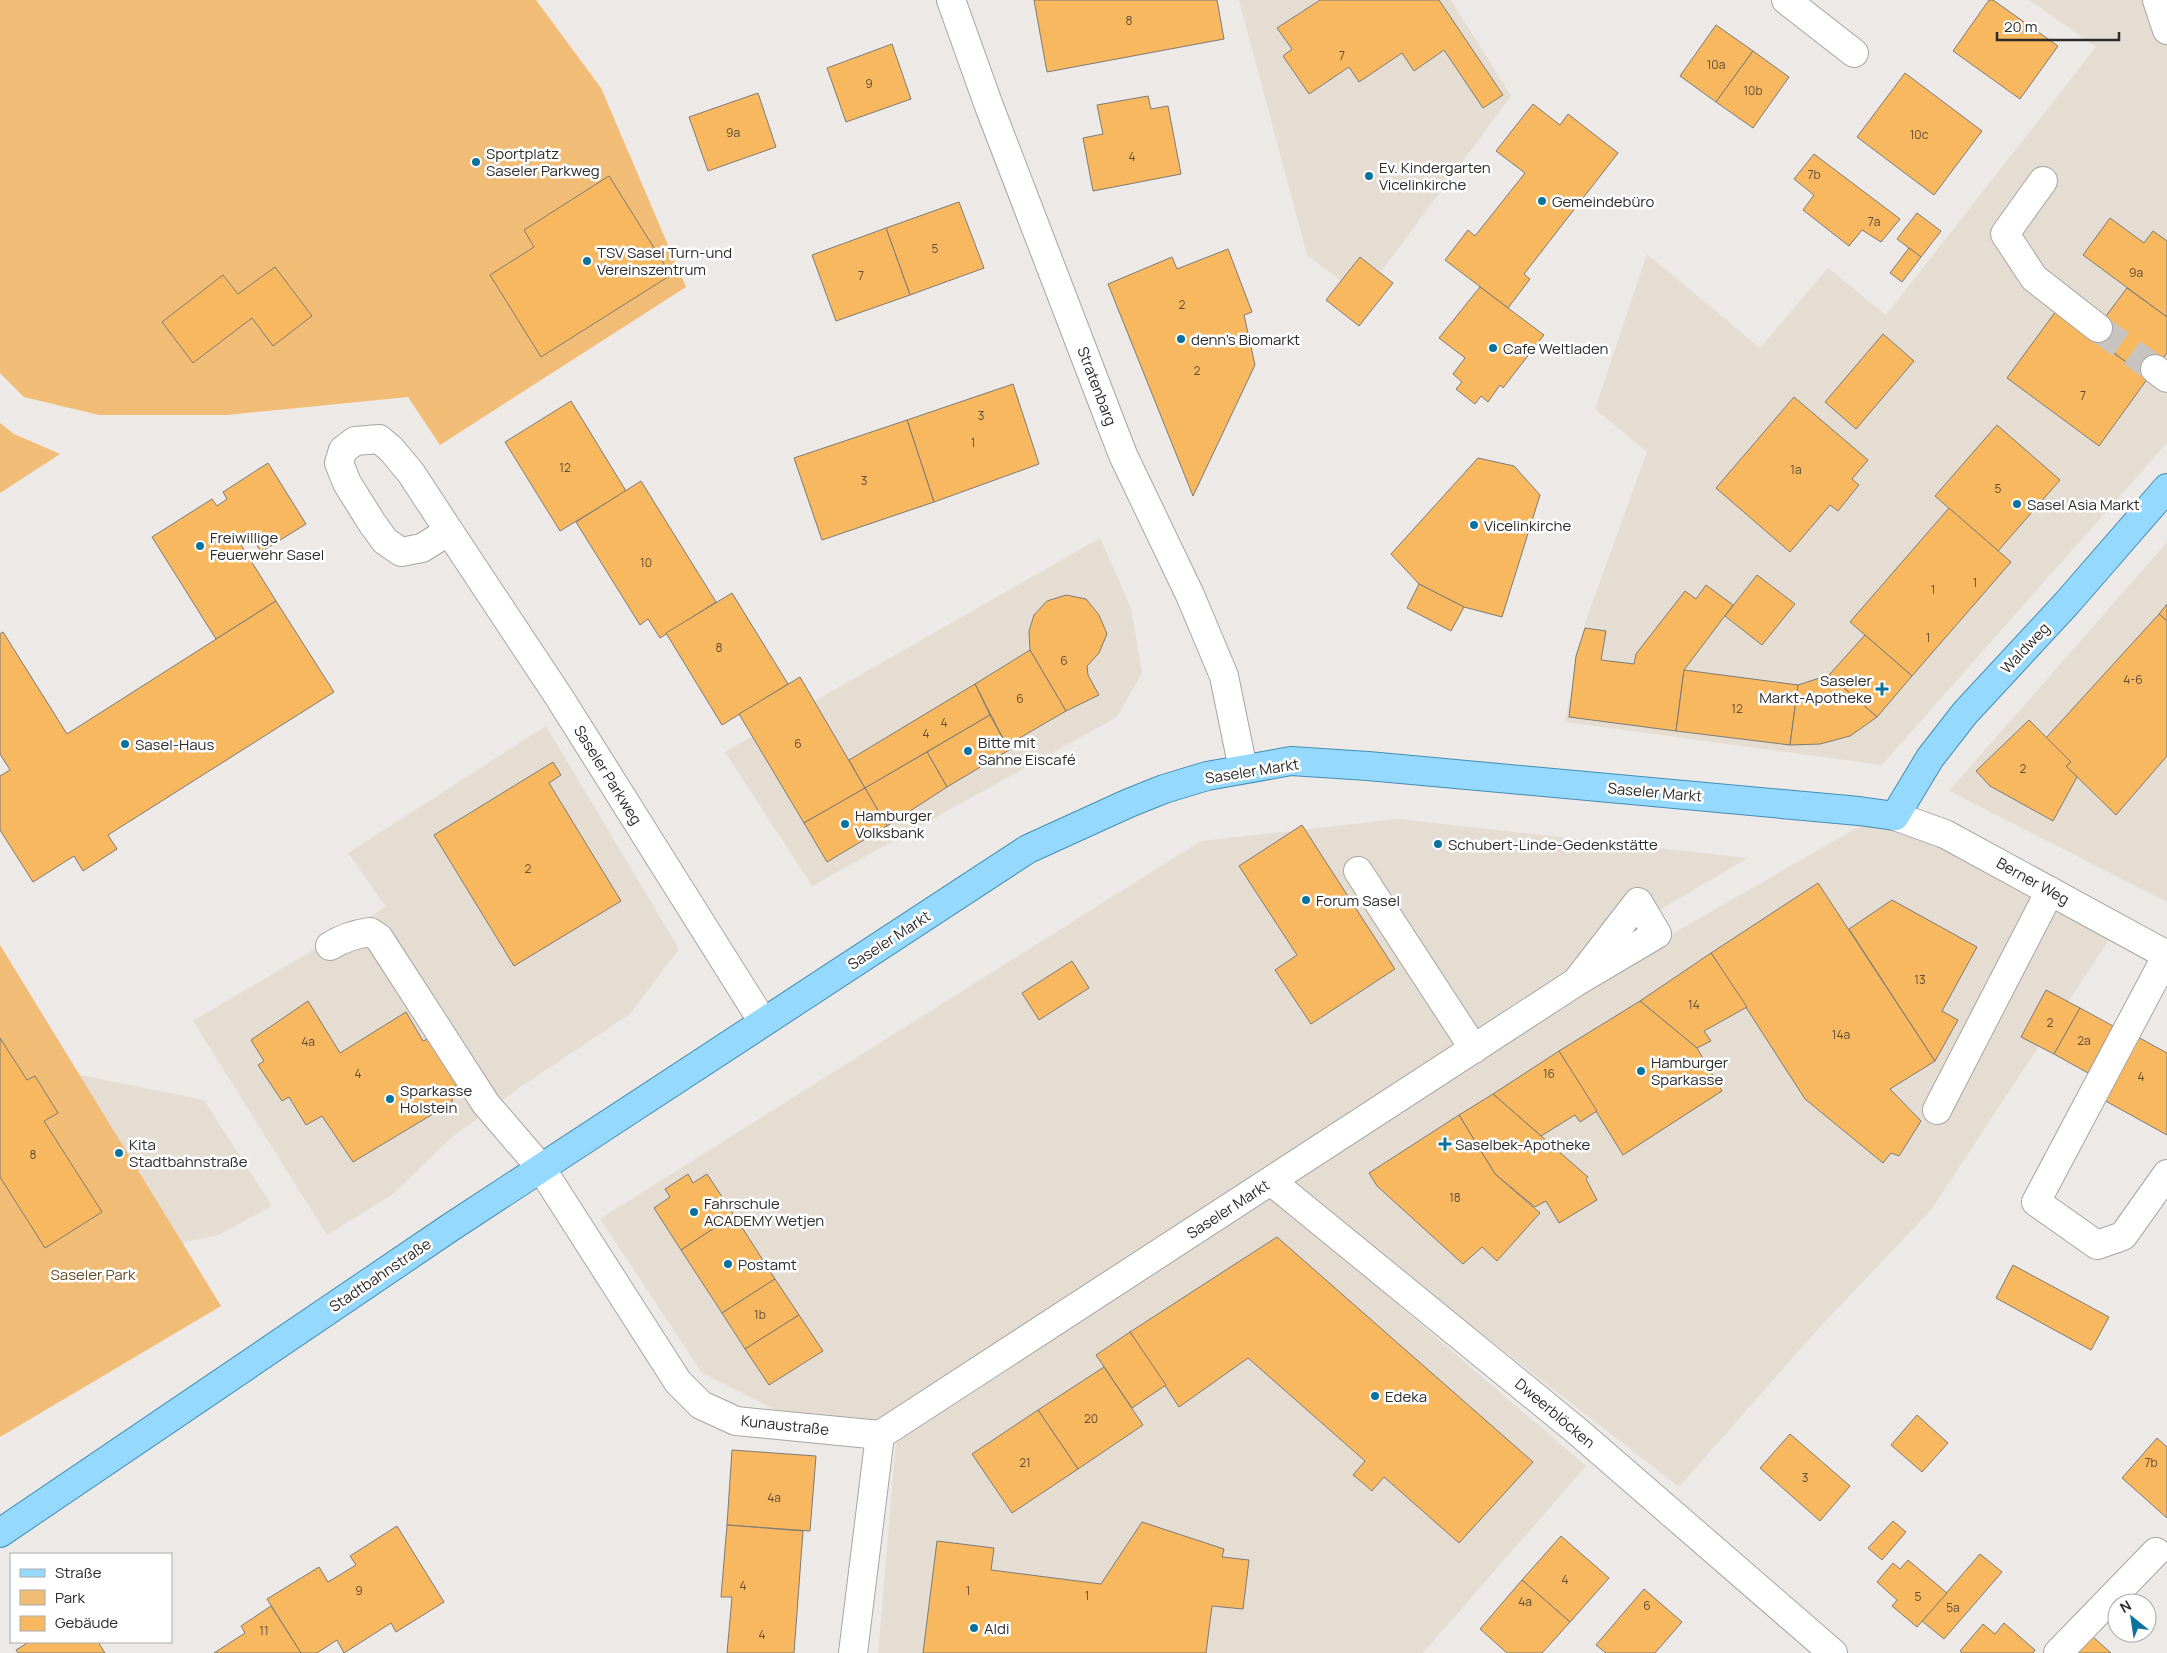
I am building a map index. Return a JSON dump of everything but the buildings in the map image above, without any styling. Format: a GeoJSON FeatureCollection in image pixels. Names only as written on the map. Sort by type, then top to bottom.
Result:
{"type":"FeatureCollection","features":[{"type":"Feature","properties":{"kind":"main road","name":"Waldweg"},"geometry":{"type":"LineString","coordinates":[[1895,816],[1930,758],[1965,713],[2067,603],[2167,488]]}},
{"type":"Feature","properties":{"kind":"main road","name":"Saseler Markt"},"geometry":{"type":"LineString","coordinates":[[763,1022],[1028,849],[1097,816],[1164,789],[1243,769],[1291,761],[1368,766],[1859,811],[1895,816]]}},
{"type":"Feature","properties":{"kind":"main road","name":"Stadtbahnstraße"},"geometry":{"type":"LineString","coordinates":[[0,1533],[344,1298],[763,1022]]}},
{"type":"Feature","properties":{"kind":"street","name":"Stratenbarg"},"geometry":{"type":"LineString","coordinates":[[951,0],[989,106],[1123,455],[1190,595],[1224,676],[1243,769]]}},
{"type":"Feature","properties":{"kind":"street"},"geometry":{"type":"LineString","coordinates":[[1786,0],[1854,54]]}},
{"type":"Feature","properties":{"kind":"street"},"geometry":{"type":"LineString","coordinates":[[2157,0],[2167,30]]}},
{"type":"Feature","properties":{"kind":"street"},"geometry":{"type":"LineString","coordinates":[[2043,181],[2005,234],[2034,278],[2098,328]]}},
{"type":"Feature","properties":{"kind":"street","name":"Saseler Parkweg"},"geometry":{"type":"LineString","coordinates":[[449,531],[559,697],[763,1022]]}},
{"type":"Feature","properties":{"kind":"street","name":"Berner Weg"},"geometry":{"type":"LineString","coordinates":[[1895,816],[1945,834],[2167,955]]}},
{"type":"Feature","properties":{"kind":"street"},"geometry":{"type":"LineString","coordinates":[[1358,871],[1474,1049]]}},
{"type":"Feature","properties":{"kind":"street"},"geometry":{"type":"LineString","coordinates":[[1937,1110],[2050,891]]}},
{"type":"Feature","properties":{"kind":"street","name":"Kunaustraße"},"geometry":{"type":"LineString","coordinates":[[330,946],[344,938],[370,932],[379,938],[486,1104],[540,1168],[678,1382],[701,1405],[736,1421],[880,1435]]}},
{"type":"Feature","properties":{"kind":"street"},"geometry":{"type":"LineString","coordinates":[[2167,955],[2036,1202],[2097,1245],[2123,1236],[2167,1174]]}},
{"type":"Feature","properties":{"kind":"street","name":"Saseler Markt"},"geometry":{"type":"LineString","coordinates":[[880,1435],[1576,982]]}},
{"type":"Feature","properties":{"kind":"street","name":"Dweerblöcken"},"geometry":{"type":"LineString","coordinates":[[1271,1181],[1577,1431],[1833,1653]]}},
{"type":"Feature","properties":{"kind":"street"},"geometry":{"type":"LineString","coordinates":[[853,1653],[880,1435]]}},
{"type":"Feature","properties":{"kind":"street"},"geometry":{"type":"LineString","coordinates":[[2058,1653],[2156,1552]]}},
{"type":"Feature","properties":{"kind":"shaded area","name":"Ev. Kindergarten Vicelinkirche"},"geometry":{"type":"Polygon","coordinates":[[[1239,0],[1451,0],[1511,96],[1381,272],[1360,257],[1341,281],[1307,255],[1239,0]]]}},
{"type":"Feature","properties":{"kind":"shaded area"},"geometry":{"type":"Polygon","coordinates":[[[2029,0],[2167,0],[2167,443],[1882,765],[1565,722],[1585,623],[1647,452],[1595,409],[1647,254],[1760,348],[1828,268],[1886,315],[2096,47],[2029,0]]]}},
{"type":"Feature","properties":{"kind":"shaded area"},"geometry":{"type":"Polygon","coordinates":[[[1100,538],[1131,608],[1142,673],[1117,717],[812,886],[725,752],[1100,538]]]}},
{"type":"Feature","properties":{"kind":"shaded area"},"geometry":{"type":"Polygon","coordinates":[[[2167,542],[2167,902],[1949,791],[2167,542]]]}},
{"type":"Feature","properties":{"kind":"shaded area"},"geometry":{"type":"Polygon","coordinates":[[[546,726],[679,949],[630,1014],[525,1084],[452,1137],[393,1194],[327,1235],[193,1021],[386,907],[348,853],[546,726]]]}},
{"type":"Feature","properties":{"kind":"shaded area"},"geometry":{"type":"Polygon","coordinates":[[[1398,819],[1748,858],[1639,922],[884,1420],[784,1414],[702,1373],[600,1219],[1201,841],[1398,819]]]}},
{"type":"Feature","properties":{"kind":"shaded area"},"geometry":{"type":"Polygon","coordinates":[[[1865,823],[1909,830],[2113,934],[1931,1210],[1818,1329],[1679,1487],[1287,1182],[1653,945],[1865,823]]]}},
{"type":"Feature","properties":{"kind":"shaded area","name":"Saseler Park"},"geometry":{"type":"Polygon","coordinates":[[[0,1006],[70,1073],[204,1100],[272,1206],[219,1235],[186,1242],[118,1287],[0,1390],[0,1006]]]}},
{"type":"Feature","properties":{"kind":"shaded area"},"geometry":{"type":"Polygon","coordinates":[[[1270,1195],[1586,1466],[1423,1653],[878,1653],[896,1441],[1270,1195]]]}},
{"type":"Feature","properties":{"kind":"green space"},"geometry":{"type":"Polygon","coordinates":[[[0,0],[536,0],[601,88],[686,287],[440,445],[408,397],[227,415],[99,415],[24,397],[0,373],[0,0]]]}},
{"type":"Feature","properties":{"kind":"green space"},"geometry":{"type":"Polygon","coordinates":[[[0,423],[14,434],[60,454],[0,493],[0,423]]]}},
{"type":"Feature","properties":{"kind":"green space","name":"Saseler Park"},"geometry":{"type":"Polygon","coordinates":[[[0,945],[221,1306],[0,1437],[0,945]]]}},
{"type":"Feature","properties":{"kind":"tunnel"},"geometry":{"type":"LineString","coordinates":[[2098,328],[2155,369]]}},
{"type":"Feature","properties":{"kind":"place","name":"Sportplatz Saseler Parkweg"},"geometry":{"type":"Point","coordinates":[476,162]}},
{"type":"Feature","properties":{"kind":"place","name":"Ev. Kindergarten Vicelinkirche"},"geometry":{"type":"Point","coordinates":[1369,176]}},
{"type":"Feature","properties":{"kind":"place","name":"Gemeindebüro"},"geometry":{"type":"Point","coordinates":[1542,201]}},
{"type":"Feature","properties":{"kind":"place","name":"TSV Sasel Turn-und Vereinszentrum"},"geometry":{"type":"Point","coordinates":[587,261]}},
{"type":"Feature","properties":{"kind":"place","name":"denn's Biomarkt"},"geometry":{"type":"Point","coordinates":[1181,339]}},
{"type":"Feature","properties":{"kind":"place","name":"Cafe Weltladen"},"geometry":{"type":"Point","coordinates":[1493,348]}},
{"type":"Feature","properties":{"kind":"place","name":"Sasel Asia Markt"},"geometry":{"type":"Point","coordinates":[2017,504]}},
{"type":"Feature","properties":{"kind":"place","name":"Vicelinkirche"},"geometry":{"type":"Point","coordinates":[1474,525]}},
{"type":"Feature","properties":{"kind":"place","name":"Freiwillige Feuerwehr Sasel"},"geometry":{"type":"Point","coordinates":[200,546]}},
{"type":"Feature","properties":{"kind":"place","name":"Saseler Markt-Apotheke"},"geometry":{"type":"Point","coordinates":[1882,689]}},
{"type":"Feature","properties":{"kind":"place","name":"Sasel-Haus"},"geometry":{"type":"Point","coordinates":[125,744]}},
{"type":"Feature","properties":{"kind":"place","name":"Bitte mit Sahne Eiscafé"},"geometry":{"type":"Point","coordinates":[968,751]}},
{"type":"Feature","properties":{"kind":"place","name":"Hamburger Volksbank"},"geometry":{"type":"Point","coordinates":[845,824]}},
{"type":"Feature","properties":{"kind":"place","name":"Schubert-Linde-Gedenkstätte"},"geometry":{"type":"Point","coordinates":[1438,844]}},
{"type":"Feature","properties":{"kind":"place","name":"Forum Sasel"},"geometry":{"type":"Point","coordinates":[1306,900]}},
{"type":"Feature","properties":{"kind":"place","name":"Hamburger Sparkasse"},"geometry":{"type":"Point","coordinates":[1641,1071]}},
{"type":"Feature","properties":{"kind":"place","name":"Sparkasse Holstein"},"geometry":{"type":"Point","coordinates":[390,1099]}},
{"type":"Feature","properties":{"kind":"place","name":"Saselbek-Apotheke"},"geometry":{"type":"Point","coordinates":[1445,1144]}},
{"type":"Feature","properties":{"kind":"place","name":"Kita Stadtbahnstraße"},"geometry":{"type":"Point","coordinates":[119,1153]}},
{"type":"Feature","properties":{"kind":"place","name":"Fahrschule ACADEMY Wetjen"},"geometry":{"type":"Point","coordinates":[694,1212]}},
{"type":"Feature","properties":{"kind":"place","name":"Postamt"},"geometry":{"type":"Point","coordinates":[728,1264]}},
{"type":"Feature","properties":{"kind":"place","name":"Edeka"},"geometry":{"type":"Point","coordinates":[1375,1396]}},
{"type":"Feature","properties":{"kind":"place","name":"Aldi"},"geometry":{"type":"Point","coordinates":[974,1628]}}]}
